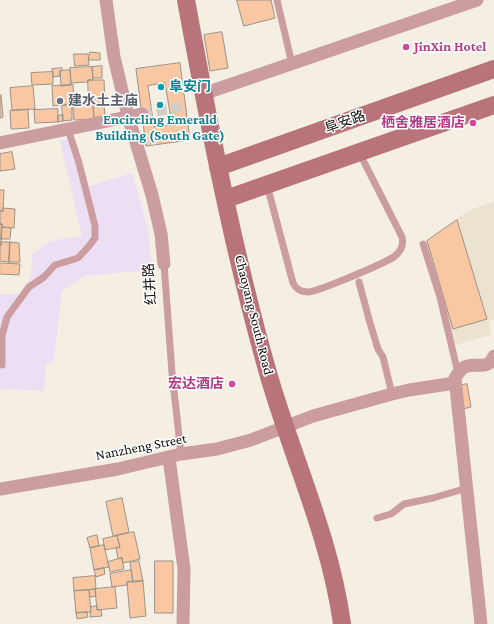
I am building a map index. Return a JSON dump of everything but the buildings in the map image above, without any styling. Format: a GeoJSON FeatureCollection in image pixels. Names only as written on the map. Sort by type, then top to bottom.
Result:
{"type":"FeatureCollection","features":[{"type":"Feature","properties":{"kind":"main road","name":"Chaoyang South Road"},"geometry":{"type":"LineString","coordinates":[[186,0],[218,167],[247,294],[285,426],[324,538],[342,624]]}},
{"type":"Feature","properties":{"kind":"main road","name":"阜安路"},"geometry":{"type":"LineString","coordinates":[[218,167],[494,69]]}},
{"type":"Feature","properties":{"kind":"main road"},"geometry":{"type":"LineString","coordinates":[[226,199],[494,105]]}},
{"type":"Feature","properties":{"kind":"street","name":"红井路"},"geometry":{"type":"LineString","coordinates":[[106,0],[114,57],[128,116],[152,196],[161,234],[164,264]]}},
{"type":"Feature","properties":{"kind":"street"},"geometry":{"type":"LineString","coordinates":[[204,94],[477,0]]}},
{"type":"Feature","properties":{"kind":"street"},"geometry":{"type":"LineString","coordinates":[[0,143],[142,114]]}},
{"type":"Feature","properties":{"kind":"street","name":"Nanzheng Street"},"geometry":{"type":"LineString","coordinates":[[0,489],[118,469],[245,442],[313,416],[457,378],[463,368],[467,366],[487,365],[491,362],[494,356]]}},
{"type":"Feature","properties":{"kind":"street"},"geometry":{"type":"LineString","coordinates":[[457,378],[481,624]]}},
{"type":"Feature","properties":{"kind":"street","name":"红井路"},"geometry":{"type":"LineString","coordinates":[[175,456],[184,569],[183,624]]}},
{"type":"Feature","properties":{"kind":"lane"},"geometry":{"type":"LineString","coordinates":[[277,0],[292,64]]}},
{"type":"Feature","properties":{"kind":"lane"},"geometry":{"type":"LineString","coordinates":[[2,365],[2,336],[7,317],[29,287],[44,276],[55,265],[78,258],[95,238],[95,226],[79,163],[68,129]]}},
{"type":"Feature","properties":{"kind":"lane"},"geometry":{"type":"LineString","coordinates":[[267,185],[295,287],[304,292],[320,290],[394,257],[402,247],[402,237],[359,152]]}},
{"type":"Feature","properties":{"kind":"lane"},"geometry":{"type":"LineString","coordinates":[[423,244],[440,297],[457,378]]}},
{"type":"Feature","properties":{"kind":"lane","name":"红井路"},"geometry":{"type":"LineString","coordinates":[[164,264],[172,373],[175,456]]}},
{"type":"Feature","properties":{"kind":"lane"},"geometry":{"type":"LineString","coordinates":[[359,282],[378,349],[383,357],[392,394]]}},
{"type":"Feature","properties":{"kind":"lane"},"geometry":{"type":"LineString","coordinates":[[378,518],[391,514],[404,504],[433,498],[467,488]]}},
{"type":"Feature","properties":{"kind":"shaded area"},"geometry":{"type":"Polygon","coordinates":[[[74,137],[89,186],[132,173],[148,229],[152,270],[84,276],[62,291],[54,360],[46,365],[44,391],[0,389],[0,294],[19,294],[31,277],[32,254],[50,241],[82,236],[60,141],[74,137]]]}},
{"type":"Feature","properties":{"kind":"shaded area"},"geometry":{"type":"Polygon","coordinates":[[[494,201],[494,319],[489,322],[491,335],[455,345],[425,241],[468,211],[494,201]]]}},
{"type":"Feature","properties":{"kind":"tunnel"},"geometry":{"type":"LineString","coordinates":[[142,114],[186,106]]}},
{"type":"Feature","properties":{"kind":"place","name":"JinXin Hotel"},"geometry":{"type":"Point","coordinates":[406,47]}},
{"type":"Feature","properties":{"kind":"place","name":"阜安门"},"geometry":{"type":"Point","coordinates":[161,87]}},
{"type":"Feature","properties":{"kind":"place","name":"建水土主庙"},"geometry":{"type":"Point","coordinates":[60,101]}},
{"type":"Feature","properties":{"kind":"place","name":"Encircling Emerald Building (South Gate)"},"geometry":{"type":"Point","coordinates":[160,105]}},
{"type":"Feature","properties":{"kind":"place","name":"栖舍雅居酒店"},"geometry":{"type":"Point","coordinates":[473,123]}},
{"type":"Feature","properties":{"kind":"place","name":"宏达酒店"},"geometry":{"type":"Point","coordinates":[232,384]}}]}
